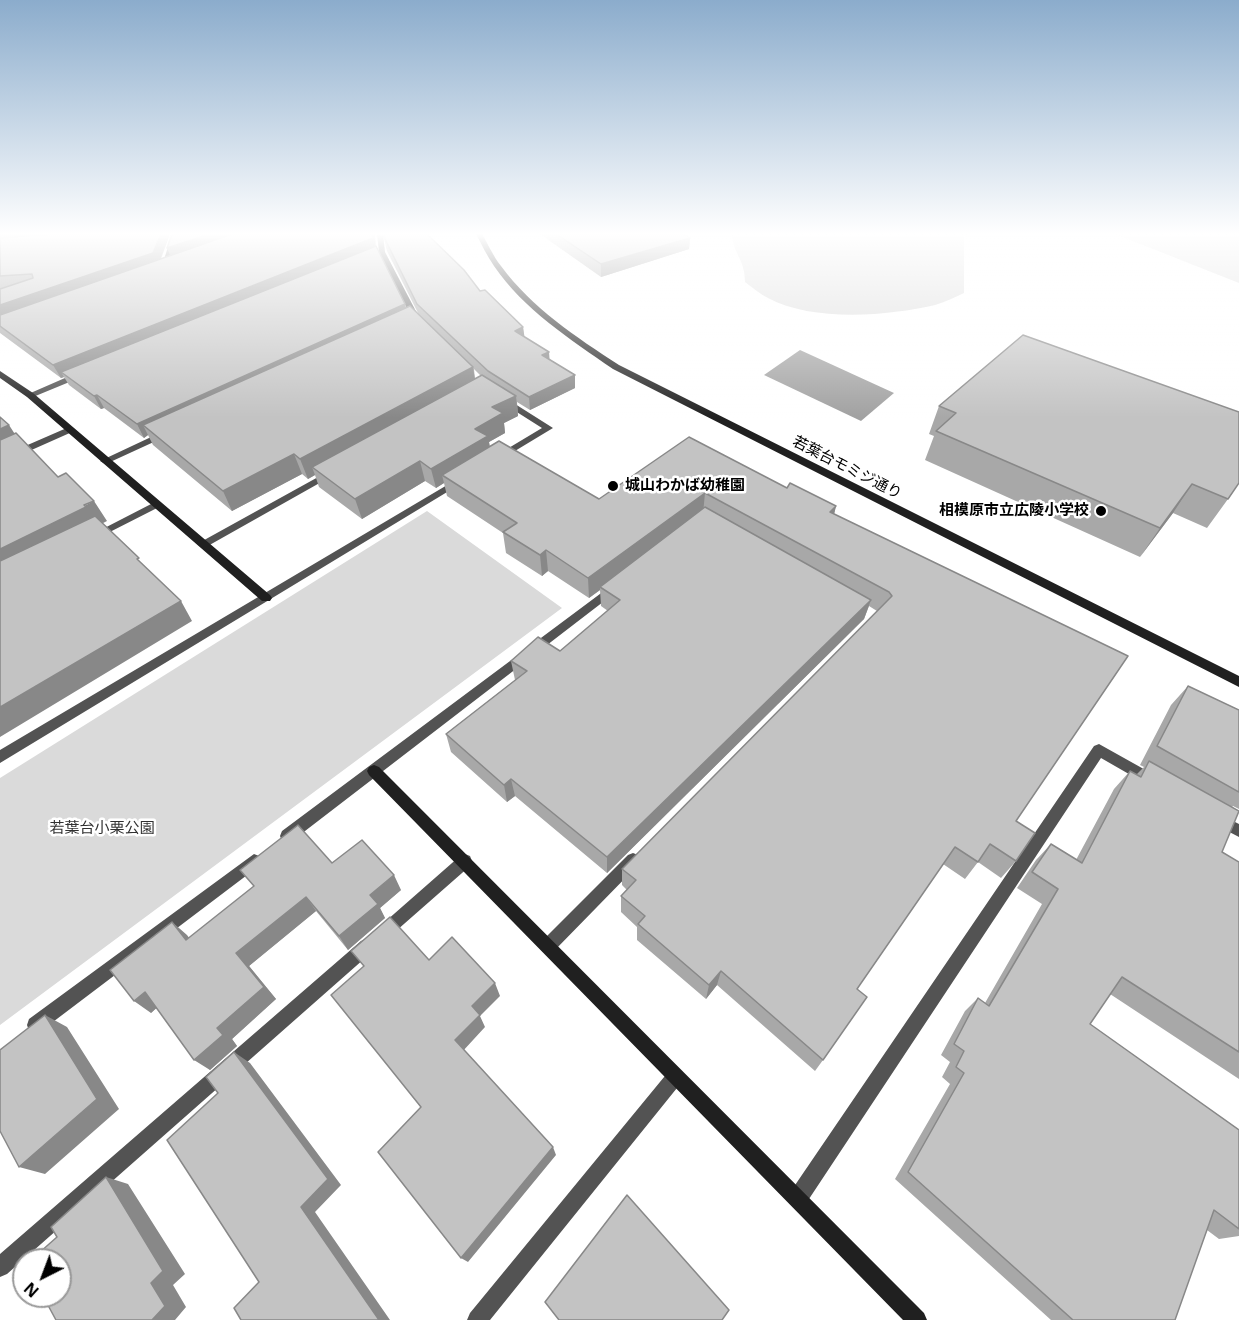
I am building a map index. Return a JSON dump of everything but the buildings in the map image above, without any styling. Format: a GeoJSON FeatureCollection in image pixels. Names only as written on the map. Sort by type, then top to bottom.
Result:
{"type":"FeatureCollection","features":[{"type":"Feature","properties":{"kind":"street"},"geometry":{"type":"LineString","coordinates":[[402,296],[414,323]]}},
{"type":"Feature","properties":{"kind":"street","name":"若葉台モミジ通り"},"geometry":{"type":"LineString","coordinates":[[522,296],[563,332],[616,367],[1239,682]]}},
{"type":"Feature","properties":{"kind":"street"},"geometry":{"type":"LineString","coordinates":[[30,395],[85,373]]}},
{"type":"Feature","properties":{"kind":"street"},"geometry":{"type":"LineString","coordinates":[[0,374],[30,395],[155,505],[266,598]]}},
{"type":"Feature","properties":{"kind":"street"},"geometry":{"type":"LineString","coordinates":[[488,465],[548,428],[494,393]]}},
{"type":"Feature","properties":{"kind":"street"},"geometry":{"type":"LineString","coordinates":[[105,461],[180,427]]}},
{"type":"Feature","properties":{"kind":"street"},"geometry":{"type":"LineString","coordinates":[[0,460],[69,430]]}},
{"type":"Feature","properties":{"kind":"street"},"geometry":{"type":"LineString","coordinates":[[202,544],[338,469]]}},
{"type":"Feature","properties":{"kind":"street"},"geometry":{"type":"LineString","coordinates":[[0,757],[467,477]]}},
{"type":"Feature","properties":{"kind":"street"},"geometry":{"type":"LineString","coordinates":[[82,542],[155,505]]}},
{"type":"Feature","properties":{"kind":"street"},"geometry":{"type":"LineString","coordinates":[[19,1037],[374,771],[627,577]]}},
{"type":"Feature","properties":{"kind":"street"},"geometry":{"type":"LineString","coordinates":[[798,1198],[1099,750],[1169,790]]}},
{"type":"Feature","properties":{"kind":"street"},"geometry":{"type":"LineString","coordinates":[[374,771],[917,1320]]}},
{"type":"Feature","properties":{"kind":"street"},"geometry":{"type":"LineString","coordinates":[[1209,814],[1239,831]]}},
{"type":"Feature","properties":{"kind":"street"},"geometry":{"type":"LineString","coordinates":[[548,946],[640,854]]}},
{"type":"Feature","properties":{"kind":"street"},"geometry":{"type":"LineString","coordinates":[[0,1267],[465,861]]}},
{"type":"Feature","properties":{"kind":"street"},"geometry":{"type":"LineString","coordinates":[[477,1320],[675,1077]]}},
{"type":"Feature","properties":{"kind":"green space"},"geometry":{"type":"Polygon","coordinates":[[[765,296],[958,296],[935,305],[916,309],[850,315],[806,311],[786,306],[765,296]]]}},
{"type":"Feature","properties":{"kind":"green space","name":"若葉台小栗公園"},"geometry":{"type":"Polygon","coordinates":[[[427,511],[562,608],[0,1025],[0,778],[427,511]]]}},
{"type":"Feature","properties":{"kind":"shaded area"},"geometry":{"type":"Polygon","coordinates":[[[800,350],[894,393],[861,421],[764,375],[800,350]]]}},
{"type":"Feature","properties":{"kind":"place","name":"城山わかば幼稚園"},"geometry":{"type":"Point","coordinates":[613,486]}},
{"type":"Feature","properties":{"kind":"place","name":"相模原市立広陵小学校"},"geometry":{"type":"Point","coordinates":[1101,511]}}]}
